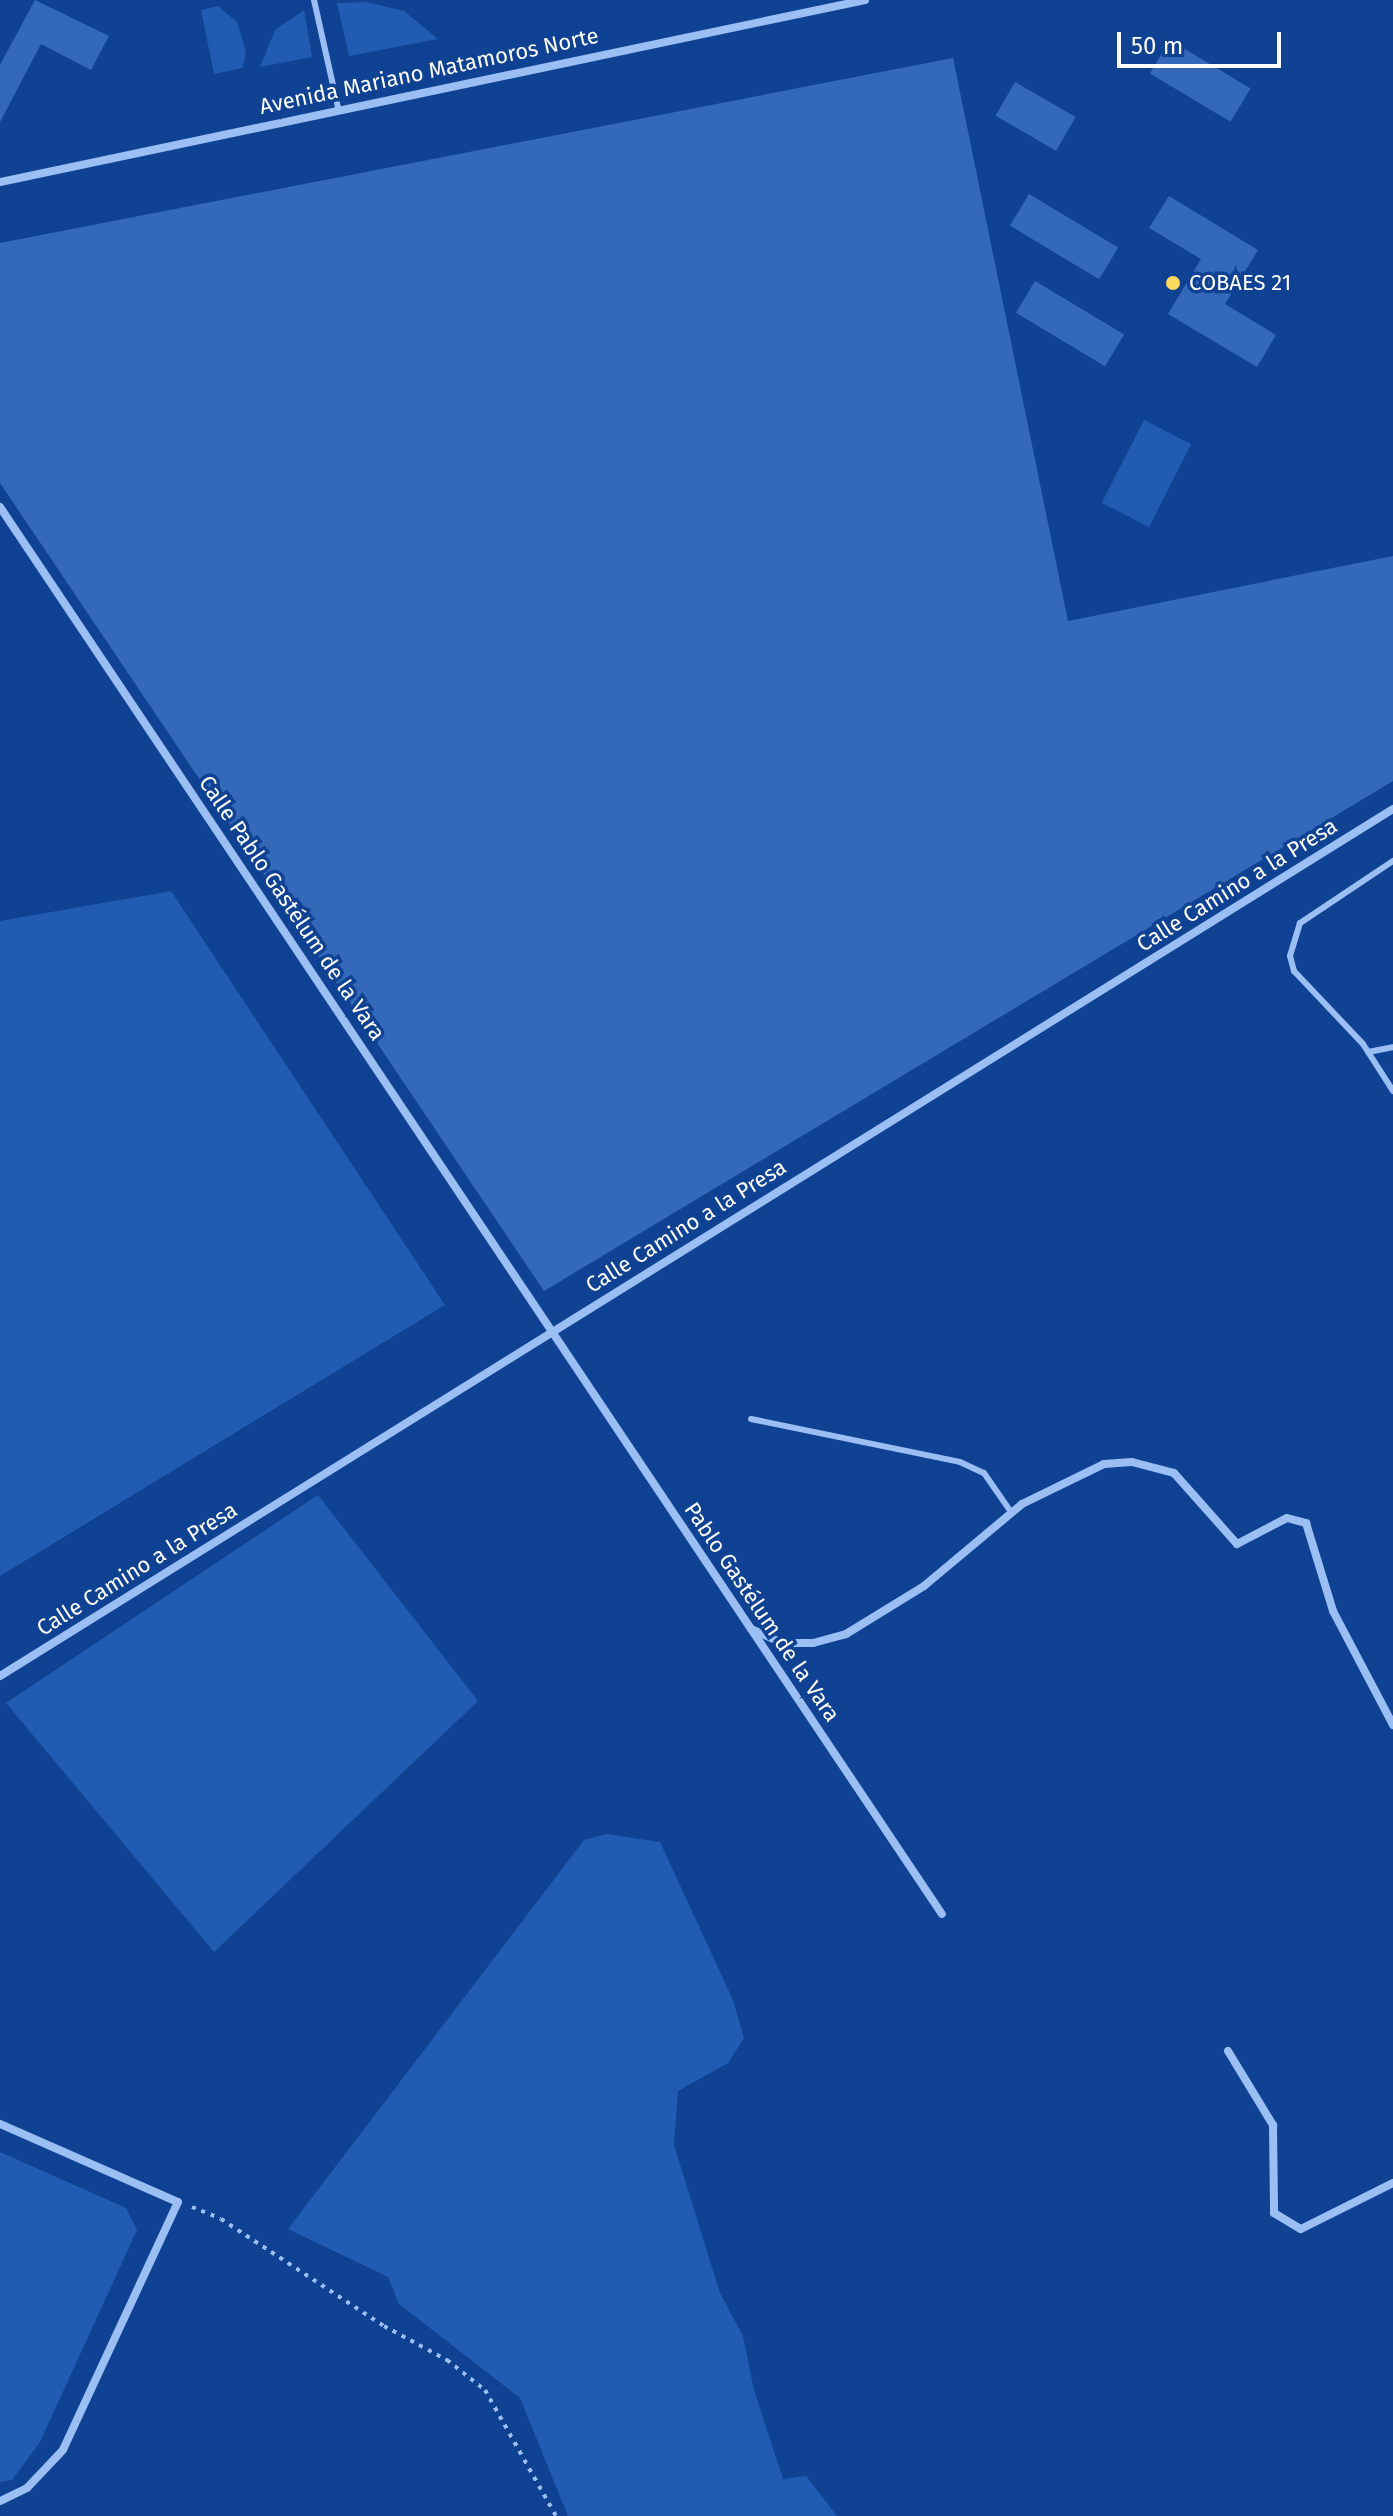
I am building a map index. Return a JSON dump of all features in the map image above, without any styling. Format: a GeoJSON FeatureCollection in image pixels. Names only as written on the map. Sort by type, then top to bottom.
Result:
{"type":"FeatureCollection","features":[{"type":"Feature","properties":{"kind":"street","name":"Avenida Mariano Matamoros Norte"},"geometry":{"type":"LineString","coordinates":[[0,182],[338,107],[865,0]]}},
{"type":"Feature","properties":{"kind":"street","name":"Calle Pablo Gastélum de la Vara"},"geometry":{"type":"LineString","coordinates":[[0,507],[550,1331]]}},
{"type":"Feature","properties":{"kind":"street","name":"Calle Camino a la Presa"},"geometry":{"type":"LineString","coordinates":[[0,1676],[1393,809]]}},
{"type":"Feature","properties":{"kind":"street","name":"Pablo Gastélum de la Vara"},"geometry":{"type":"LineString","coordinates":[[550,1331],[942,1914]]}},
{"type":"Feature","properties":{"kind":"street"},"geometry":{"type":"LineString","coordinates":[[750,1629],[782,1643],[813,1643],[846,1634],[924,1586],[1011,1512],[1104,1464],[1132,1462],[1174,1473],[1237,1544],[1287,1518],[1306,1523],[1333,1611],[1393,1725]]}},
{"type":"Feature","properties":{"kind":"street"},"geometry":{"type":"LineString","coordinates":[[1228,2051],[1273,2125],[1274,2213],[1301,2229],[1393,2183]]}},
{"type":"Feature","properties":{"kind":"street"},"geometry":{"type":"LineString","coordinates":[[0,2124],[178,2202],[63,2450],[27,2488],[0,2501]]}},
{"type":"Feature","properties":{"kind":"lane"},"geometry":{"type":"LineString","coordinates":[[314,0],[338,107]]}},
{"type":"Feature","properties":{"kind":"lane"},"geometry":{"type":"LineString","coordinates":[[1393,861],[1300,923],[1292,947],[1294,971],[1368,1052],[1393,1091]]}},
{"type":"Feature","properties":{"kind":"lane"},"geometry":{"type":"LineString","coordinates":[[1368,1052],[1393,1047]]}},
{"type":"Feature","properties":{"kind":"lane"},"geometry":{"type":"LineString","coordinates":[[751,1419],[960,1462],[984,1473],[1011,1512]]}},
{"type":"Feature","properties":{"kind":"path"},"geometry":{"type":"LineString","coordinates":[[178,2202],[221,2219],[384,2326],[447,2360],[485,2390],[556,2516]]}},
{"type":"Feature","properties":{"kind":"shaded area"},"geometry":{"type":"Polygon","coordinates":[[[366,2],[404,11],[438,39],[349,56],[337,3],[366,2]]]}},
{"type":"Feature","properties":{"kind":"shaded area"},"geometry":{"type":"Polygon","coordinates":[[[218,6],[237,22],[246,51],[243,68],[214,74],[201,10],[218,6]]]}},
{"type":"Feature","properties":{"kind":"shaded area"},"geometry":{"type":"Polygon","coordinates":[[[304,10],[312,57],[260,67],[275,30],[304,10]]]}},
{"type":"Feature","properties":{"kind":"shaded area"},"geometry":{"type":"Polygon","coordinates":[[[1144,420],[1191,444],[1149,527],[1102,503],[1144,420]]]}},
{"type":"Feature","properties":{"kind":"shaded area"},"geometry":{"type":"Polygon","coordinates":[[[171,891],[445,1305],[0,1576],[0,921],[171,891]]]}},
{"type":"Feature","properties":{"kind":"shaded area"},"geometry":{"type":"Polygon","coordinates":[[[318,1495],[478,1701],[214,1952],[6,1703],[318,1495]]]}},
{"type":"Feature","properties":{"kind":"shaded area"},"geometry":{"type":"Polygon","coordinates":[[[606,1834],[660,1842],[733,2000],[744,2038],[728,2063],[678,2091],[674,2145],[720,2293],[743,2336],[754,2390],[783,2479],[806,2476],[837,2516],[568,2516],[520,2398],[399,2304],[388,2277],[288,2229],[584,1840],[606,1834]]]}},
{"type":"Feature","properties":{"kind":"shaded area"},"geometry":{"type":"Polygon","coordinates":[[[0,2152],[126,2208],[137,2230],[40,2442],[12,2480],[0,2482],[0,2152]]]}},
{"type":"Feature","properties":{"kind":"building"},"geometry":{"type":"Polygon","coordinates":[[[35,0],[109,36],[91,70],[41,44],[0,122],[0,65],[35,0]]]}},
{"type":"Feature","properties":{"kind":"building"},"geometry":{"type":"Polygon","coordinates":[[[1170,40],[1251,88],[1230,122],[1150,73],[1170,40]]]}},
{"type":"Feature","properties":{"kind":"building"},"geometry":{"type":"Polygon","coordinates":[[[953,58],[1068,621],[1393,556],[1393,781],[544,1291],[0,483],[0,243],[953,58]]]}},
{"type":"Feature","properties":{"kind":"building"},"geometry":{"type":"Polygon","coordinates":[[[1015,82],[1076,117],[1056,151],[996,116],[1015,82]]]}},
{"type":"Feature","properties":{"kind":"building"},"geometry":{"type":"Polygon","coordinates":[[[1029,194],[1118,248],[1099,279],[1010,226],[1029,194]]]}},
{"type":"Feature","properties":{"kind":"building"},"geometry":{"type":"Polygon","coordinates":[[[1169,196],[1258,250],[1225,304],[1276,335],[1257,367],[1168,314],[1201,259],[1149,228],[1169,196]]]}},
{"type":"Feature","properties":{"kind":"building"},"geometry":{"type":"Polygon","coordinates":[[[1035,281],[1124,335],[1105,366],[1016,313],[1035,281]]]}},
{"type":"Feature","properties":{"kind":"place","name":"COBAES 21"},"geometry":{"type":"Point","coordinates":[1173,283]}}]}
